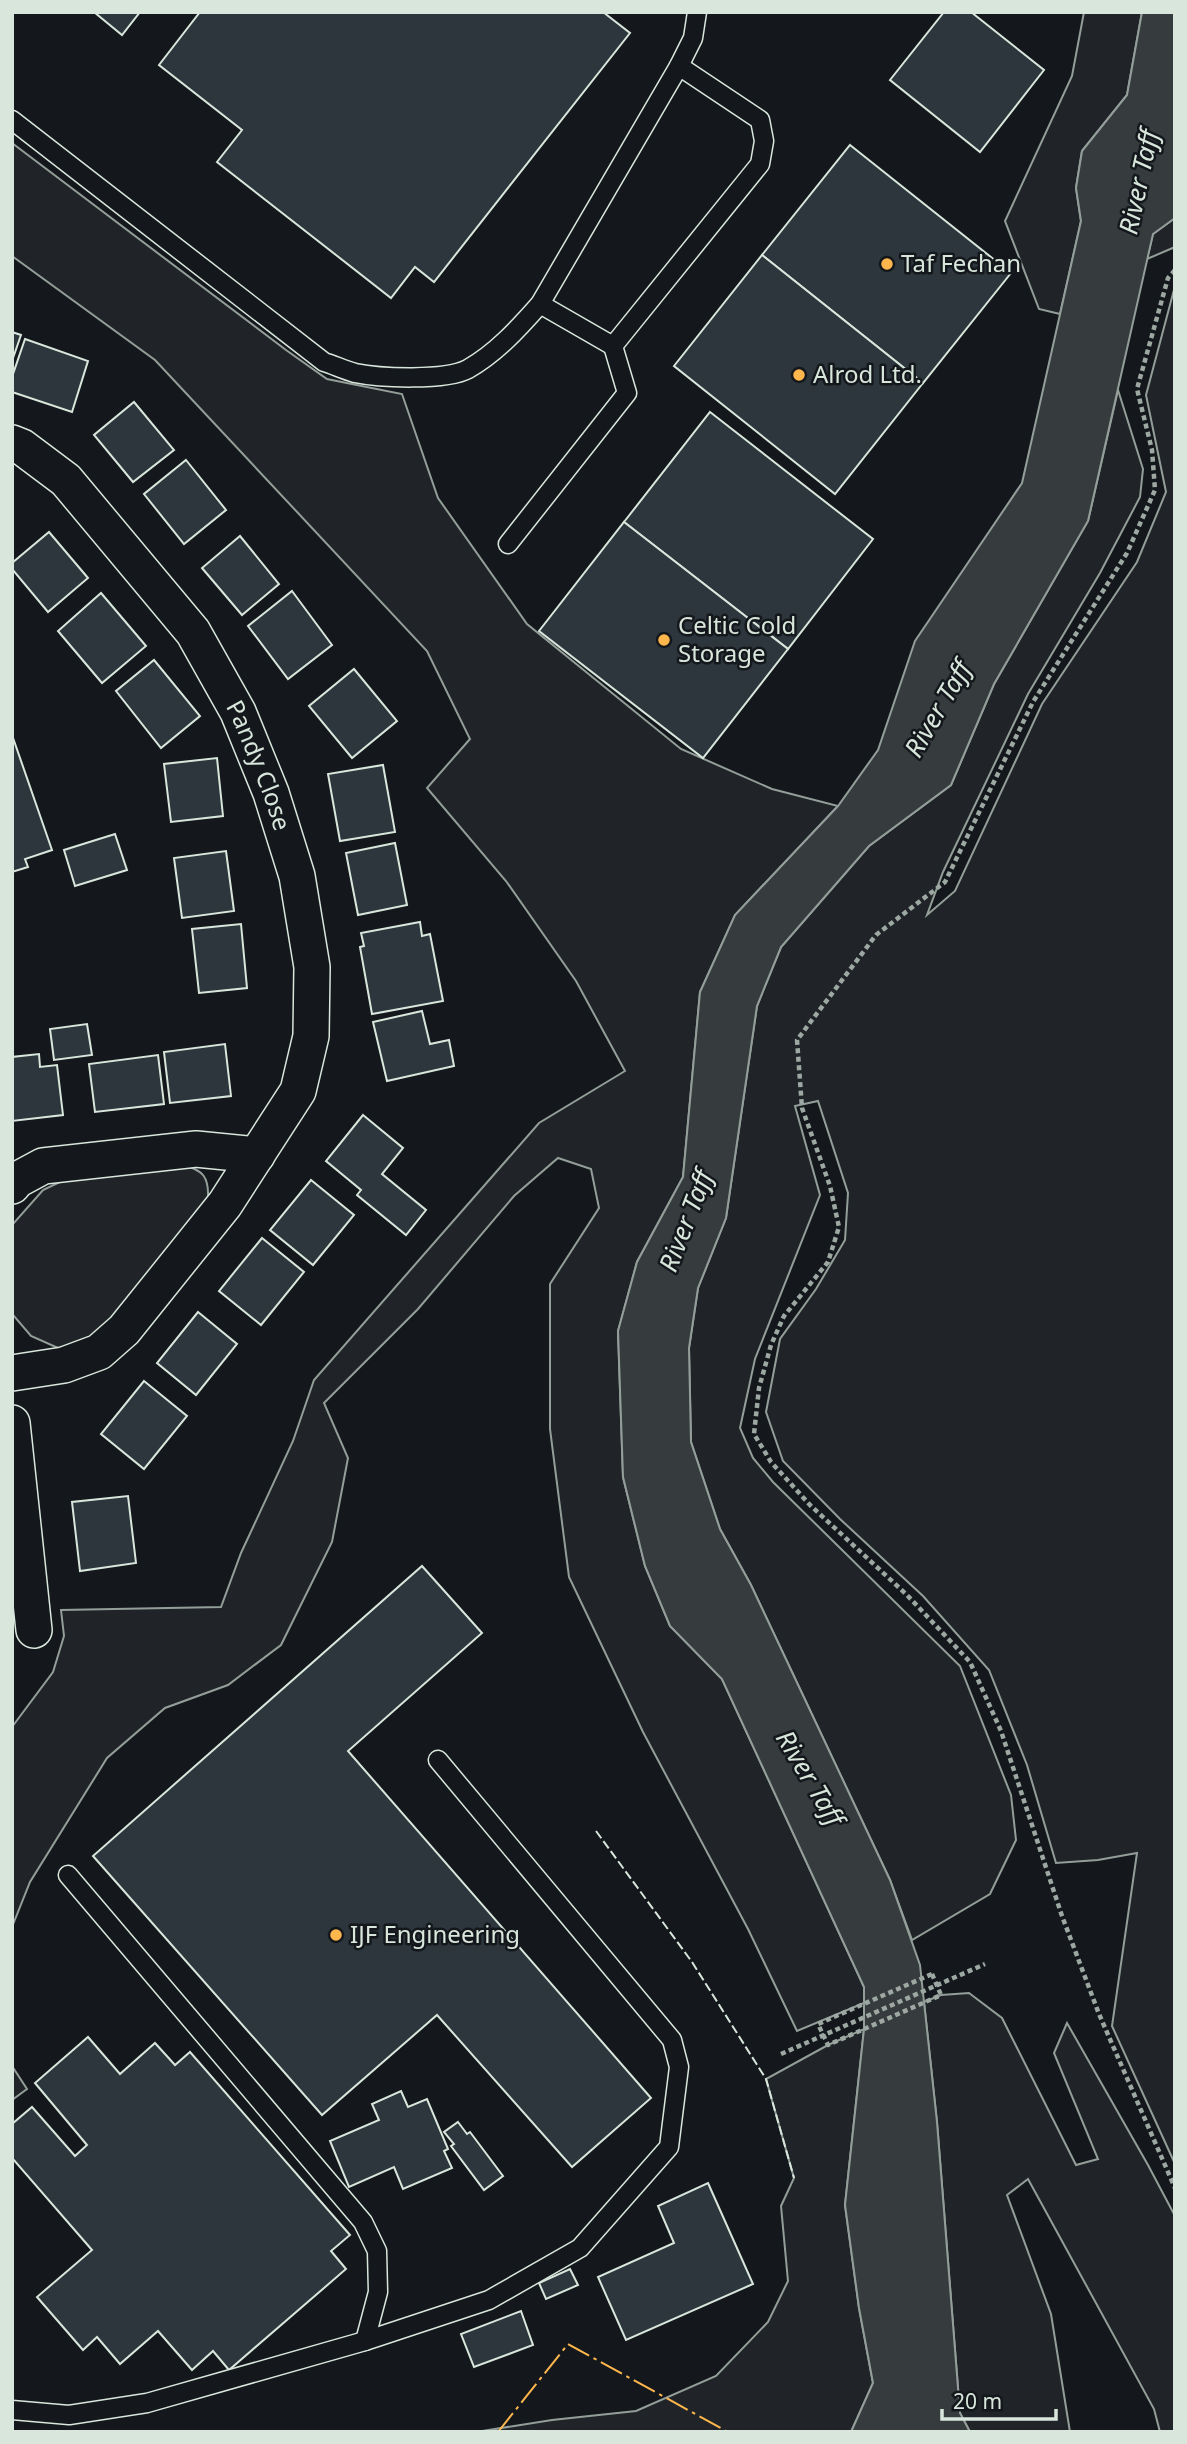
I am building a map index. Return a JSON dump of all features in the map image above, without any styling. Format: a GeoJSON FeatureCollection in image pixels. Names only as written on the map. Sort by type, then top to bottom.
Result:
{"type":"FeatureCollection","features":[{"type":"Feature","properties":{"kind":"street","name":"Pandy Close"},"geometry":{"type":"LineString","coordinates":[[12,443],[22,447],[66,480],[193,632],[238,712],[271,793],[297,876],[312,967],[311,1036],[298,1091],[225,1204],[124,1331],[99,1352],[64,1365],[12,1373]]}},
{"type":"Feature","properties":{"kind":"street"},"geometry":{"type":"LineString","coordinates":[[12,1186],[17,1180],[43,1166],[196,1149],[257,1154]]}},
{"type":"Feature","properties":{"kind":"street"},"geometry":{"type":"LineString","coordinates":[[12,1423],[34,1630]]}},
{"type":"Feature","properties":{"kind":"lane"},"geometry":{"type":"LineString","coordinates":[[12,120],[324,362],[354,372],[428,377],[465,371],[509,338],[540,304],[679,66],[693,38],[697,12]]}},
{"type":"Feature","properties":{"kind":"lane"},"geometry":{"type":"LineString","coordinates":[[613,346],[760,164],[764,141],[760,120],[679,66]]}},
{"type":"Feature","properties":{"kind":"lane"},"geometry":{"type":"LineString","coordinates":[[508,544],[627,393],[613,346],[540,304]]}},
{"type":"Feature","properties":{"kind":"lane"},"geometry":{"type":"LineString","coordinates":[[12,2410],[69,2415],[147,2403],[365,2341],[489,2300],[580,2248],[669,2147],[679,2067],[672,2040],[438,1760]]}},
{"type":"Feature","properties":{"kind":"lane"},"geometry":{"type":"LineString","coordinates":[[68,1875],[363,2222],[377,2252],[378,2292],[365,2341]]}},
{"type":"Feature","properties":{"kind":"path"},"geometry":{"type":"LineString","coordinates":[[1175,270],[1168,278],[1137,389],[1152,450],[1155,490],[1127,553],[1033,702],[945,882],[876,935],[797,1040],[802,1108],[830,1186],[839,1227],[828,1262],[784,1316],[771,1345],[759,1388],[754,1434],[771,1462],[810,1505],[907,1595],[970,1662],[1001,1731],[1062,1916],[1099,2014],[1175,2188]]}},
{"type":"Feature","properties":{"kind":"path"},"geometry":{"type":"LineString","coordinates":[[781,2054],[985,1964]]}},
{"type":"Feature","properties":{"kind":"path"},"geometry":{"type":"LineString","coordinates":[[932,1974],[937,1986],[941,1995],[828,2045],[818,2024],[932,1974]]}},
{"type":"Feature","properties":{"kind":"shaded area"},"geometry":{"type":"Polygon","coordinates":[[[1084,12],[1142,12],[1127,95],[1082,151],[1076,188],[1081,221],[1060,314],[1039,309],[1005,221],[1072,76],[1084,12]]]}},
{"type":"Feature","properties":{"kind":"shaded area"},"geometry":{"type":"Polygon","coordinates":[[[12,143],[327,379],[402,394],[438,498],[527,624],[681,749],[772,789],[838,806],[735,915],[700,992],[683,1177],[637,1262],[618,1331],[623,1477],[645,1566],[670,1626],[722,1679],[864,1987],[864,2003],[797,2031],[748,1929],[643,1732],[569,1577],[550,1429],[550,1284],[599,1208],[591,1169],[558,1158],[514,1196],[418,1309],[324,1403],[348,1458],[332,1542],[281,1645],[228,1685],[165,1708],[107,1758],[30,1882],[12,1927],[12,1727],[53,1672],[64,1636],[61,1610],[221,1607],[241,1553],[293,1441],[314,1380],[539,1123],[625,1071],[576,981],[506,881],[427,788],[470,739],[427,651],[155,360],[12,256],[12,143]]]}},
{"type":"Feature","properties":{"kind":"shaded area"},"geometry":{"type":"Polygon","coordinates":[[[1175,218],[1175,247],[1147,259],[1153,234],[1175,218]]]}},
{"type":"Feature","properties":{"kind":"shaded area"},"geometry":{"type":"Polygon","coordinates":[[[1175,286],[1175,2164],[1112,2026],[1137,1853],[1098,1860],[1056,1863],[1027,1765],[989,1670],[923,1596],[840,1519],[783,1461],[766,1412],[780,1339],[816,1289],[845,1240],[848,1193],[818,1101],[795,1106],[820,1195],[755,1359],[740,1428],[753,1458],[773,1482],[960,1666],[1011,1795],[1016,1840],[990,1894],[912,1940],[890,1880],[751,1585],[720,1529],[691,1442],[689,1348],[698,1288],[726,1218],[757,1006],[781,947],[869,846],[951,785],[994,684],[1088,521],[1118,390],[1143,469],[1140,497],[1100,573],[1028,694],[943,872],[927,915],[955,891],[1042,704],[1137,562],[1166,492],[1146,395],[1175,286]]]}},
{"type":"Feature","properties":{"kind":"shaded area"},"geometry":{"type":"Polygon","coordinates":[[[183,1165],[200,1172],[206,1180],[208,1198],[108,1326],[86,1342],[58,1348],[31,1336],[13,1315],[12,1225],[43,1190],[64,1180],[183,1165]]]}},
{"type":"Feature","properties":{"kind":"shaded area"},"geometry":{"type":"Polygon","coordinates":[[[969,1993],[1002,2018],[1076,2165],[1098,2159],[1054,2053],[1067,2023],[1175,2216],[1175,2432],[1160,2432],[1154,2409],[1028,2179],[1007,2195],[1051,2314],[1070,2432],[970,2432],[960,2413],[937,2122],[924,2002],[941,1995],[969,1993]]]}},
{"type":"Feature","properties":{"kind":"shaded area"},"geometry":{"type":"Polygon","coordinates":[[[864,2029],[845,2205],[859,2308],[873,2383],[851,2432],[476,2432],[636,2411],[716,2376],[768,2322],[788,2281],[781,2206],[794,2178],[766,2079],[828,2045],[864,2029]]]}},
{"type":"Feature","properties":{"kind":"shaded area"},"geometry":{"type":"Polygon","coordinates":[[[12,2066],[27,2089],[12,2100],[12,2066]]]}},
{"type":"Feature","properties":{"kind":"water","name":"River Taff"},"geometry":{"type":"Polygon","coordinates":[[[1142,12],[1175,12],[1175,218],[1153,234],[1088,521],[994,684],[951,785],[869,846],[781,947],[757,1006],[726,1218],[698,1288],[689,1348],[691,1442],[720,1529],[751,1585],[890,1880],[920,1965],[937,2122],[960,2413],[970,2432],[851,2432],[873,2383],[859,2308],[845,2205],[864,2029],[864,1987],[722,1679],[670,1626],[645,1566],[623,1477],[618,1331],[637,1262],[683,1177],[700,992],[735,915],[838,806],[878,750],[915,641],[1022,483],[1081,221],[1076,188],[1082,151],[1127,95],[1142,12]]]}},
{"type":"Feature","properties":{"kind":"building"},"geometry":{"type":"Polygon","coordinates":[[[94,12],[140,12],[122,35],[94,12]]]}},
{"type":"Feature","properties":{"kind":"building"},"geometry":{"type":"Polygon","coordinates":[[[200,12],[603,12],[630,33],[434,282],[415,267],[391,298],[217,162],[242,130],[159,65],[200,12]]]}},
{"type":"Feature","properties":{"kind":"building"},"geometry":{"type":"Polygon","coordinates":[[[944,12],[971,12],[1044,70],[980,152],[890,80],[944,12]]]}},
{"type":"Feature","properties":{"kind":"building","name":"Taf Fechan"},"geometry":{"type":"Polygon","coordinates":[[[850,145],[1011,273],[923,383],[762,255],[850,145]]]}},
{"type":"Feature","properties":{"kind":"building","name":"Alrod Ltd."},"geometry":{"type":"Polygon","coordinates":[[[762,255],[923,383],[835,494],[674,366],[762,255]]]}},
{"type":"Feature","properties":{"kind":"building"},"geometry":{"type":"Polygon","coordinates":[[[12,332],[21,335],[12,361],[12,332]]]}},
{"type":"Feature","properties":{"kind":"building"},"geometry":{"type":"Polygon","coordinates":[[[25,339],[88,361],[72,412],[12,392],[12,377],[25,339]]]}},
{"type":"Feature","properties":{"kind":"building"},"geometry":{"type":"Polygon","coordinates":[[[134,402],[174,450],[133,482],[94,435],[134,402]]]}},
{"type":"Feature","properties":{"kind":"building"},"geometry":{"type":"Polygon","coordinates":[[[710,412],[873,539],[788,649],[624,522],[710,412]]]}},
{"type":"Feature","properties":{"kind":"building"},"geometry":{"type":"Polygon","coordinates":[[[186,460],[226,510],[184,544],[144,494],[186,460]]]}},
{"type":"Feature","properties":{"kind":"building","name":"Celtic Cold Storage"},"geometry":{"type":"Polygon","coordinates":[[[624,522],[788,649],[703,758],[539,631],[624,522]]]}},
{"type":"Feature","properties":{"kind":"building"},"geometry":{"type":"Polygon","coordinates":[[[49,532],[88,578],[48,612],[12,569],[12,563],[49,532]]]}},
{"type":"Feature","properties":{"kind":"building"},"geometry":{"type":"Polygon","coordinates":[[[240,536],[279,584],[242,615],[202,568],[240,536]]]}},
{"type":"Feature","properties":{"kind":"building"},"geometry":{"type":"Polygon","coordinates":[[[292,591],[332,645],[288,679],[248,626],[292,591]]]}},
{"type":"Feature","properties":{"kind":"building"},"geometry":{"type":"Polygon","coordinates":[[[101,593],[146,646],[102,683],[58,631],[101,593]]]}},
{"type":"Feature","properties":{"kind":"building"},"geometry":{"type":"Polygon","coordinates":[[[154,660],[200,716],[161,748],[116,691],[154,660]]]}},
{"type":"Feature","properties":{"kind":"building"},"geometry":{"type":"Polygon","coordinates":[[[354,669],[397,721],[352,758],[309,706],[354,669]]]}},
{"type":"Feature","properties":{"kind":"building"},"geometry":{"type":"Polygon","coordinates":[[[12,735],[52,850],[25,859],[28,867],[12,872],[12,735]]]}},
{"type":"Feature","properties":{"kind":"building"},"geometry":{"type":"Polygon","coordinates":[[[217,758],[223,816],[171,822],[164,764],[217,758]]]}},
{"type":"Feature","properties":{"kind":"building"},"geometry":{"type":"Polygon","coordinates":[[[383,765],[395,832],[340,841],[328,774],[383,765]]]}},
{"type":"Feature","properties":{"kind":"building"},"geometry":{"type":"Polygon","coordinates":[[[115,834],[127,870],[75,886],[64,850],[115,834]]]}},
{"type":"Feature","properties":{"kind":"building"},"geometry":{"type":"Polygon","coordinates":[[[395,843],[407,905],[358,915],[346,853],[395,843]]]}},
{"type":"Feature","properties":{"kind":"building"},"geometry":{"type":"Polygon","coordinates":[[[226,851],[234,911],[182,918],[174,858],[226,851]]]}},
{"type":"Feature","properties":{"kind":"building"},"geometry":{"type":"Polygon","coordinates":[[[420,922],[422,936],[430,934],[443,1001],[372,1014],[360,947],[364,946],[361,933],[420,922]]]}},
{"type":"Feature","properties":{"kind":"building"},"geometry":{"type":"Polygon","coordinates":[[[241,924],[247,988],[199,993],[192,929],[241,924]]]}},
{"type":"Feature","properties":{"kind":"building"},"geometry":{"type":"Polygon","coordinates":[[[422,1011],[430,1044],[449,1040],[454,1066],[387,1081],[373,1022],[422,1011]]]}},
{"type":"Feature","properties":{"kind":"building"},"geometry":{"type":"Polygon","coordinates":[[[87,1024],[92,1055],[54,1060],[50,1029],[87,1024]]]}},
{"type":"Feature","properties":{"kind":"building"},"geometry":{"type":"Polygon","coordinates":[[[225,1044],[231,1096],[170,1103],[164,1052],[225,1044]]]}},
{"type":"Feature","properties":{"kind":"building"},"geometry":{"type":"Polygon","coordinates":[[[39,1054],[40,1067],[57,1065],[63,1115],[12,1121],[12,1057],[39,1054]]]}},
{"type":"Feature","properties":{"kind":"building"},"geometry":{"type":"Polygon","coordinates":[[[158,1055],[164,1104],[95,1112],[89,1064],[158,1055]]]}},
{"type":"Feature","properties":{"kind":"building"},"geometry":{"type":"Polygon","coordinates":[[[363,1115],[403,1148],[382,1174],[426,1210],[406,1235],[357,1195],[361,1190],[326,1161],[363,1115]]]}},
{"type":"Feature","properties":{"kind":"building"},"geometry":{"type":"Polygon","coordinates":[[[311,1180],[354,1215],[313,1265],[270,1230],[311,1180]]]}},
{"type":"Feature","properties":{"kind":"building"},"geometry":{"type":"Polygon","coordinates":[[[262,1238],[304,1272],[261,1325],[219,1291],[262,1238]]]}},
{"type":"Feature","properties":{"kind":"building"},"geometry":{"type":"Polygon","coordinates":[[[198,1312],[237,1344],[196,1395],[157,1363],[198,1312]]]}},
{"type":"Feature","properties":{"kind":"building"},"geometry":{"type":"Polygon","coordinates":[[[144,1381],[187,1416],[144,1469],[101,1434],[144,1381]]]}},
{"type":"Feature","properties":{"kind":"building"},"geometry":{"type":"Polygon","coordinates":[[[128,1496],[136,1563],[80,1571],[72,1502],[128,1496]]]}},
{"type":"Feature","properties":{"kind":"building","name":"IJF Engineering"},"geometry":{"type":"Polygon","coordinates":[[[422,1566],[482,1633],[348,1751],[651,2098],[572,2167],[437,2015],[322,2115],[93,1856],[422,1566]]]}},
{"type":"Feature","properties":{"kind":"building"},"geometry":{"type":"Polygon","coordinates":[[[88,2037],[120,2074],[155,2043],[175,2065],[190,2052],[350,2235],[331,2251],[346,2269],[229,2370],[213,2351],[192,2370],[158,2331],[120,2364],[97,2337],[83,2350],[37,2297],[92,2250],[12,2158],[12,2124],[32,2107],[75,2156],[87,2145],[35,2083],[88,2037]]]}},
{"type":"Feature","properties":{"kind":"building"},"geometry":{"type":"Polygon","coordinates":[[[401,2091],[408,2107],[427,2099],[448,2149],[444,2151],[452,2168],[403,2189],[394,2167],[349,2187],[330,2141],[379,2120],[372,2104],[401,2091]]]}},
{"type":"Feature","properties":{"kind":"building"},"geometry":{"type":"Polygon","coordinates":[[[458,2122],[467,2134],[470,2132],[503,2176],[484,2190],[451,2146],[454,2144],[444,2132],[458,2122]]]}},
{"type":"Feature","properties":{"kind":"building"},"geometry":{"type":"Polygon","coordinates":[[[708,2183],[753,2284],[626,2340],[598,2277],[674,2243],[658,2206],[708,2183]]]}},
{"type":"Feature","properties":{"kind":"building"},"geometry":{"type":"Polygon","coordinates":[[[570,2269],[578,2285],[546,2299],[539,2283],[570,2269]]]}},
{"type":"Feature","properties":{"kind":"building"},"geometry":{"type":"Polygon","coordinates":[[[521,2311],[533,2345],[474,2367],[461,2334],[521,2311]]]}},
{"type":"Feature","properties":{"kind":"fence"},"geometry":{"type":"LineString","coordinates":[[596,1831],[692,1962],[766,2079],[794,2178]]}},
{"type":"Feature","properties":{"kind":"power"},"geometry":{"type":"LineString","coordinates":[[498,2432],[568,2344],[728,2432]]}},
{"type":"Feature","properties":{"kind":"place","name":"Taf Fechan"},"geometry":{"type":"Point","coordinates":[887,264]}},
{"type":"Feature","properties":{"kind":"place","name":"Alrod Ltd."},"geometry":{"type":"Point","coordinates":[799,375]}},
{"type":"Feature","properties":{"kind":"place","name":"Celtic Cold Storage"},"geometry":{"type":"Point","coordinates":[664,640]}},
{"type":"Feature","properties":{"kind":"place","name":"IJF Engineering"},"geometry":{"type":"Point","coordinates":[336,1935]}}]}
